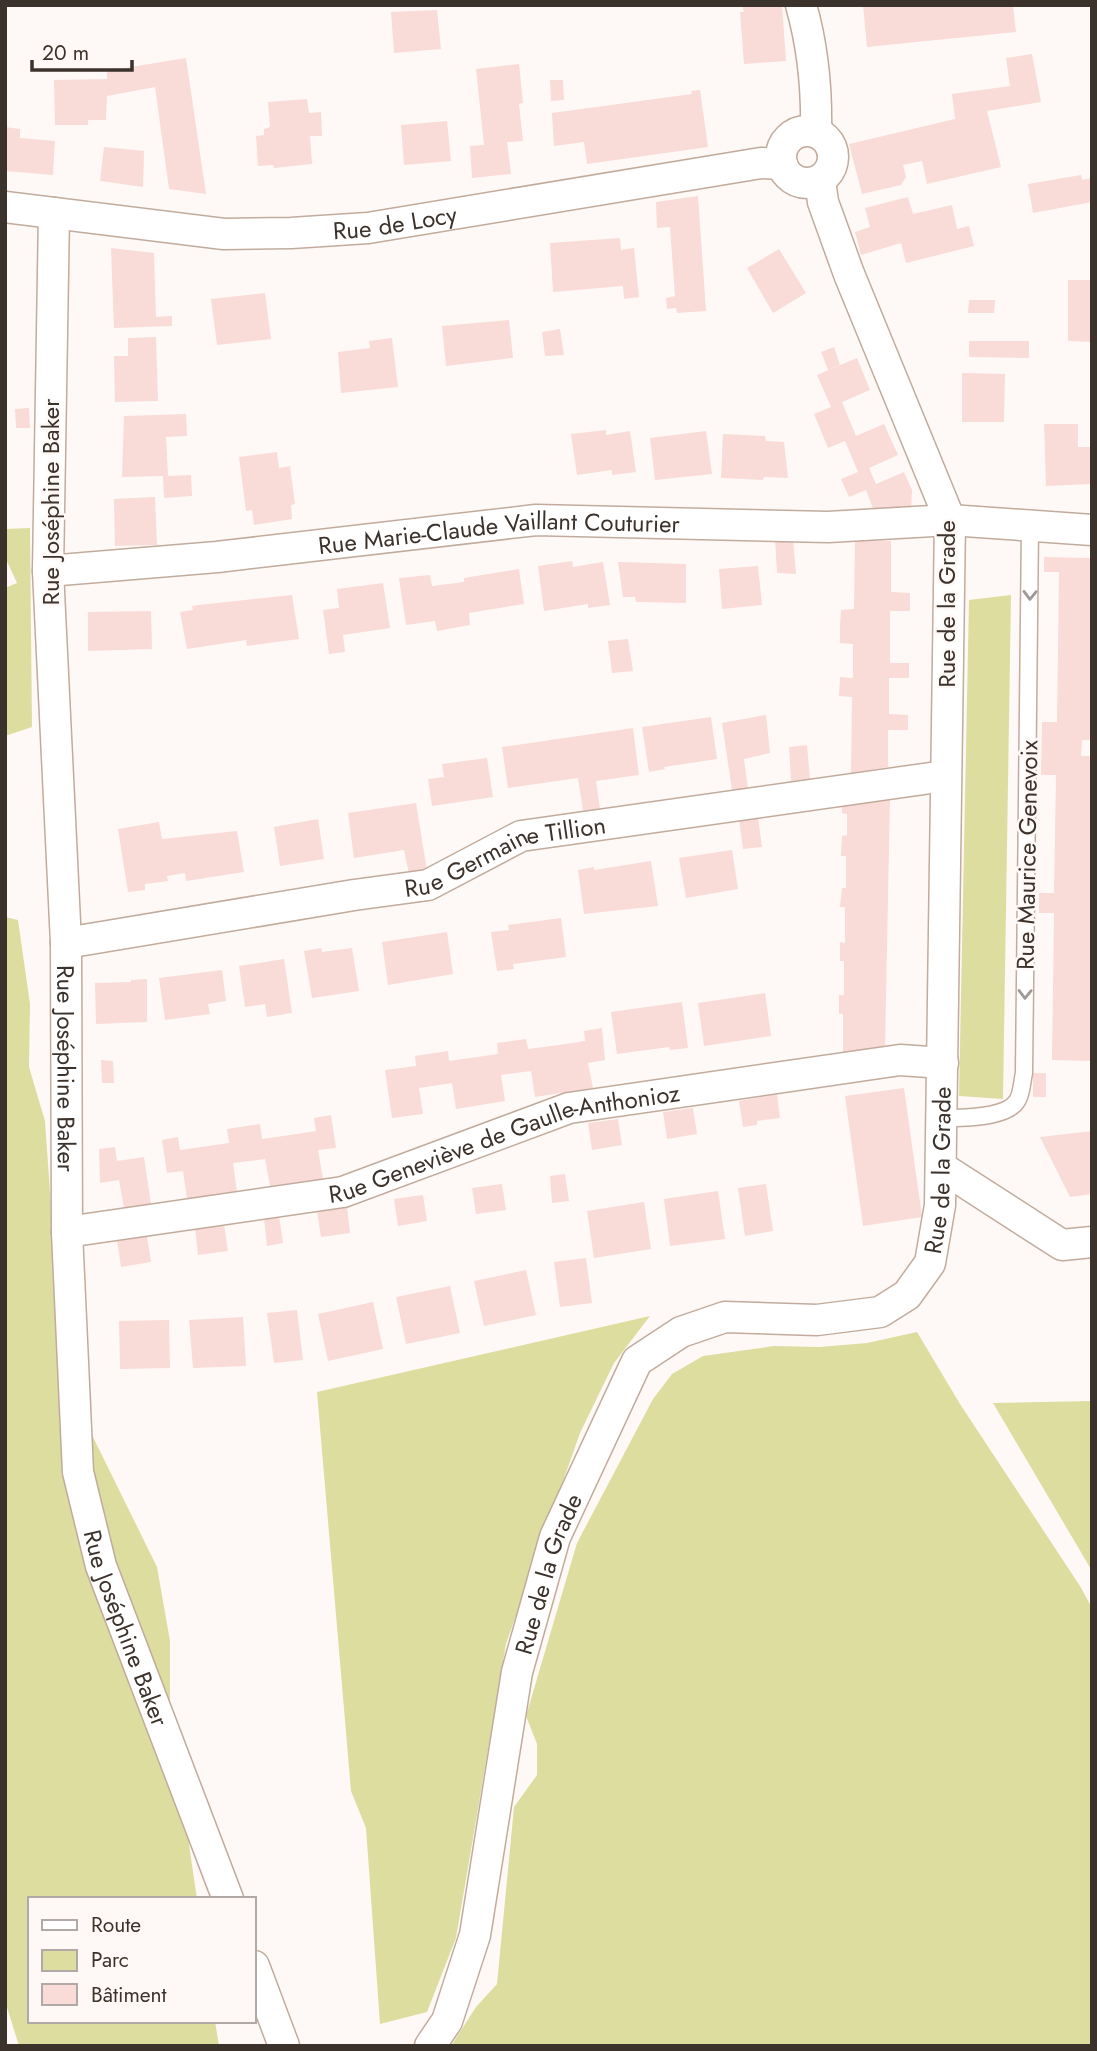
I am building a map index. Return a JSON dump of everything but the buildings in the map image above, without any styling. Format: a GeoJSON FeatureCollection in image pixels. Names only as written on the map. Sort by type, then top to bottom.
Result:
{"type":"FeatureCollection","features":[{"type":"Feature","properties":{"kind":"street"},"geometry":{"type":"LineString","coordinates":[[800,5],[811,38],[817,101],[816,132]]}},
{"type":"Feature","properties":{"kind":"street"},"geometry":{"type":"LineString","coordinates":[[800,131],[816,132],[828,141],[834,155],[830,170],[820,180],[811,183],[793,179],[782,164],[781,156],[786,141],[800,131]]}},
{"type":"Feature","properties":{"kind":"street","name":"Rue de Locy"},"geometry":{"type":"LineString","coordinates":[[5,207],[224,234],[368,229],[747,166],[782,164]]}},
{"type":"Feature","properties":{"kind":"street","name":"Rue de la Grade"},"geometry":{"type":"LineString","coordinates":[[430,2046],[447,2021],[475,1935],[517,1672],[555,1536],[637,1361],[681,1332],[725,1317],[817,1320],[880,1312],[907,1295],[930,1263],[940,1205],[950,520],[849,274],[823,202],[820,180]]}},
{"type":"Feature","properties":{"kind":"street","name":"Rue Joséphine Baker"},"geometry":{"type":"LineString","coordinates":[[54,213],[48,571],[66,943],[67,1232],[78,1472],[101,1566],[227,1897]]}},
{"type":"Feature","properties":{"kind":"street","name":"Rue Marie-Claude Vaillant Couturier"},"geometry":{"type":"LineString","coordinates":[[48,571],[218,557],[536,520],[828,527],[950,520],[1092,530]]}},
{"type":"Feature","properties":{"kind":"street","name":"Rue Germaine Tillion"},"geometry":{"type":"LineString","coordinates":[[66,943],[428,885],[521,836],[945,776]]}},
{"type":"Feature","properties":{"kind":"street","name":"Rue Geneviève de Gaulle-Anthonioz"},"geometry":{"type":"LineString","coordinates":[[67,1232],[342,1192],[569,1108],[900,1060],[943,1063]]}},
{"type":"Feature","properties":{"kind":"street"},"geometry":{"type":"LineString","coordinates":[[941,1167],[1062,1245],[1092,1242]]}},
{"type":"Feature","properties":{"kind":"street"},"geometry":{"type":"LineString","coordinates":[[256,1971],[284,2046]]}},
{"type":"Feature","properties":{"kind":"lane","name":"Rue Maurice Genevoix"},"geometry":{"type":"LineString","coordinates":[[941,1119],[993,1115],[1009,1110],[1018,1100],[1024,1073],[1030,527]]}},
{"type":"Feature","properties":{"kind":"green space"},"geometry":{"type":"Polygon","coordinates":[[[30,528],[32,727],[5,736],[5,588],[17,583],[5,557],[5,529],[30,528]]]}},
{"type":"Feature","properties":{"kind":"green space"},"geometry":{"type":"Polygon","coordinates":[[[1011,595],[1003,1099],[959,1096],[969,600],[1011,595]]]}},
{"type":"Feature","properties":{"kind":"green space"},"geometry":{"type":"Polygon","coordinates":[[[5,917],[18,920],[30,1004],[29,1067],[45,1121],[63,1376],[157,1567],[170,1641],[170,1714],[197,1897],[28,1897],[28,2023],[215,2023],[219,2046],[19,2046],[5,2001],[5,917]]]}},
{"type":"Feature","properties":{"kind":"green space"},"geometry":{"type":"Polygon","coordinates":[[[650,1316],[614,1363],[580,1433],[506,1644],[456,1938],[427,2012],[380,2024],[366,1828],[351,1791],[317,1392],[650,1316]]]}},
{"type":"Feature","properties":{"kind":"green space"},"geometry":{"type":"Polygon","coordinates":[[[917,1332],[960,1404],[1092,1608],[1092,2046],[451,2046],[476,2007],[497,1984],[514,1807],[537,1775],[537,1744],[526,1716],[577,1543],[653,1399],[672,1374],[703,1356],[774,1346],[820,1347],[867,1343],[917,1332]]]}},
{"type":"Feature","properties":{"kind":"green space"},"geometry":{"type":"Polygon","coordinates":[[[1092,1401],[1092,1571],[993,1403],[1092,1401]]]}}]}
